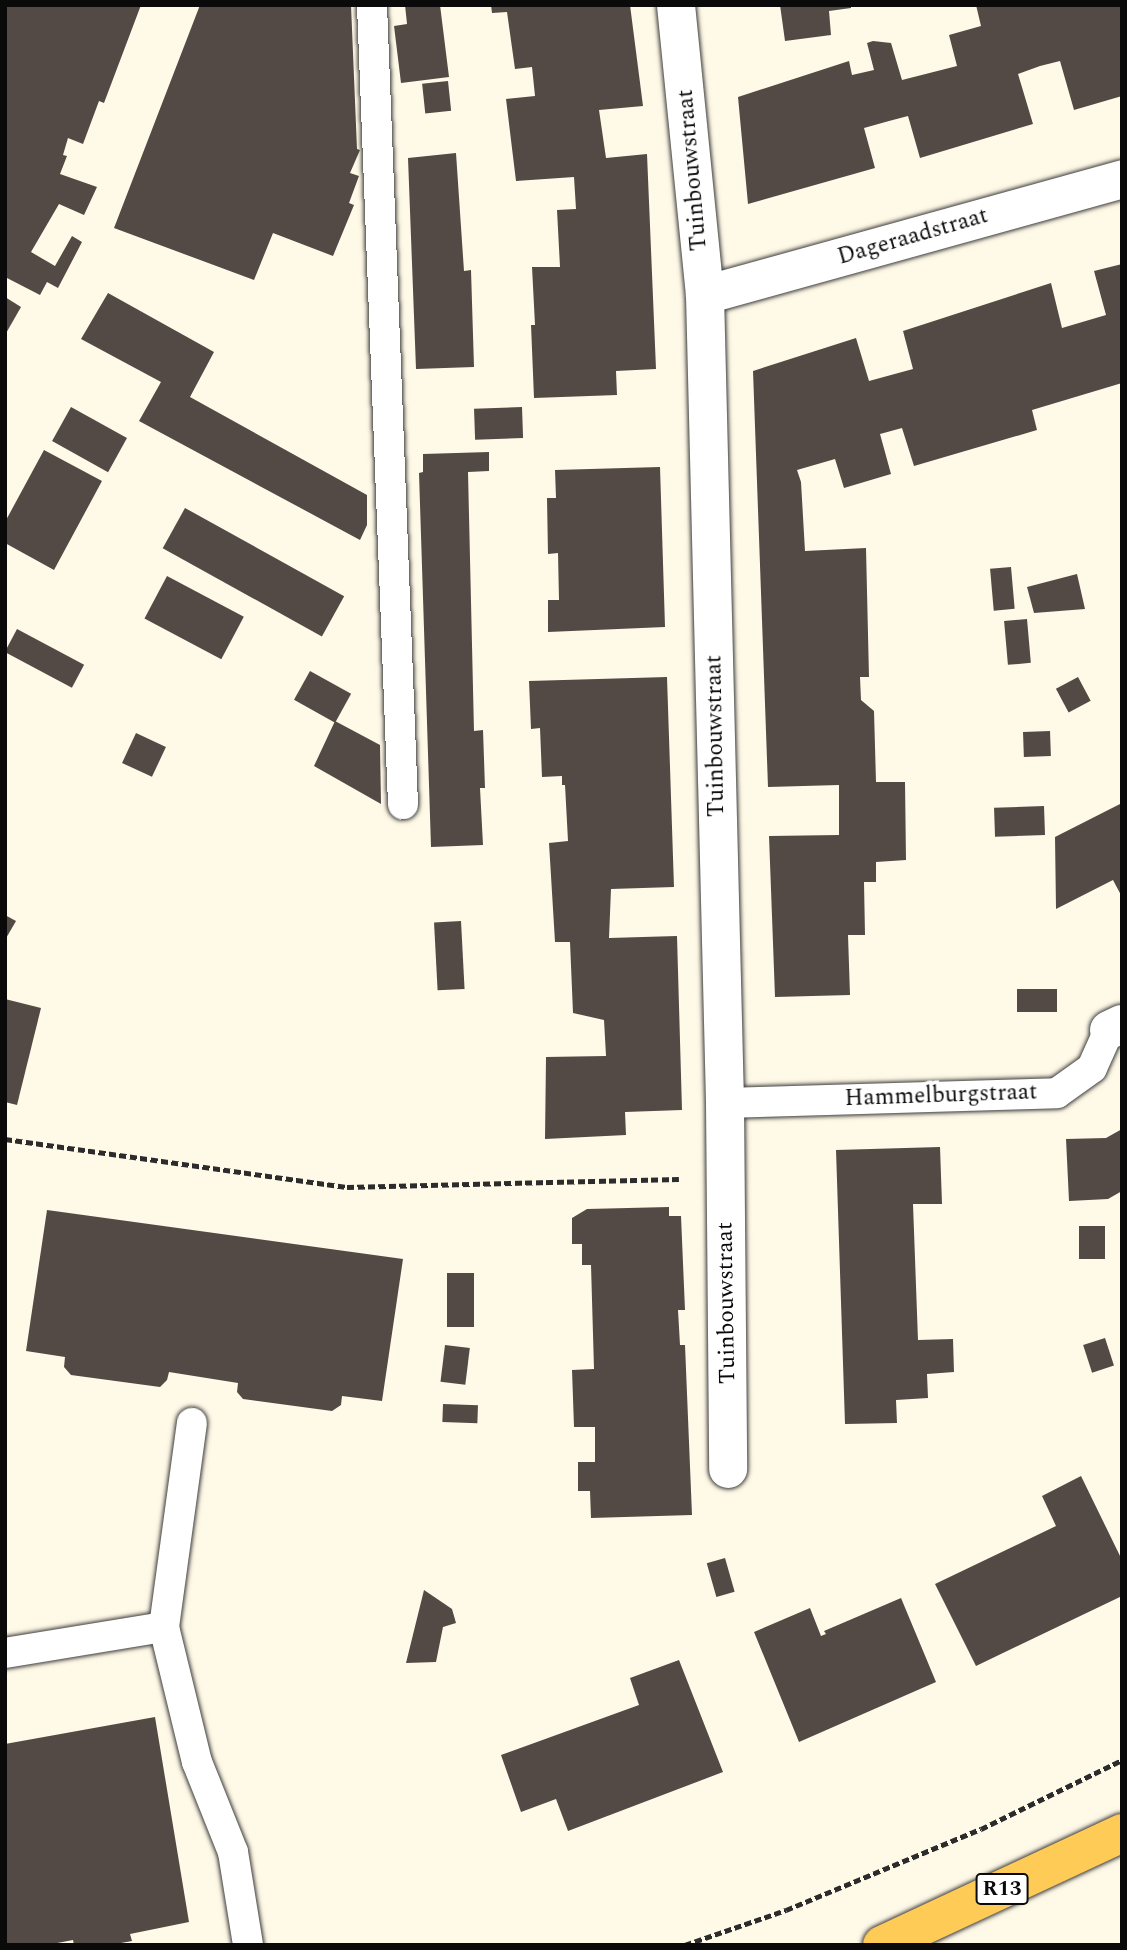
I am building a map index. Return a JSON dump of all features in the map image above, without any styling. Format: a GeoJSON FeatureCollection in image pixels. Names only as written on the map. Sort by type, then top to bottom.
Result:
{"type":"FeatureCollection","features":[{"type":"Feature","properties":{"kind":"main road","name":"R13"},"geometry":{"type":"LineString","coordinates":[[882,1945],[1122,1833]]}},
{"type":"Feature","properties":{"kind":"street","name":"Tuinbouwstraat"},"geometry":{"type":"LineString","coordinates":[[676,5],[705,295],[725,1103],[728,1469]]}},
{"type":"Feature","properties":{"kind":"street","name":"Dageraadstraat"},"geometry":{"type":"LineString","coordinates":[[705,295],[1122,179]]}},
{"type":"Feature","properties":{"kind":"lane"},"geometry":{"type":"LineString","coordinates":[[372,5],[403,804]]}},
{"type":"Feature","properties":{"kind":"lane","name":"Hammelburgstraat"},"geometry":{"type":"LineString","coordinates":[[725,1103],[1057,1093],[1093,1068],[1115,1027]]}},
{"type":"Feature","properties":{"kind":"lane"},"geometry":{"type":"LineString","coordinates":[[192,1423],[164,1627],[197,1762],[233,1852],[248,1945]]}},
{"type":"Feature","properties":{"kind":"lane"},"geometry":{"type":"LineString","coordinates":[[5,1653],[164,1627]]}},
{"type":"Feature","properties":{"kind":"path"},"geometry":{"type":"LineString","coordinates":[[5,1139],[347,1187],[725,1177]]}},
{"type":"Feature","properties":{"kind":"path"},"geometry":{"type":"LineString","coordinates":[[685,1945],[786,1910],[969,1834],[1122,1760]]}},
{"type":"Feature","properties":{"kind":"building"},"geometry":{"type":"Polygon","coordinates":[[[5,5],[141,5],[104,103],[99,101],[83,144],[68,138],[63,155],[67,156],[60,174],[97,187],[84,215],[59,204],[31,252],[55,266],[72,236],[82,242],[58,288],[47,282],[40,295],[7,278],[5,282],[5,5]]]}},
{"type":"Feature","properties":{"kind":"building"},"geometry":{"type":"Polygon","coordinates":[[[200,5],[351,5],[357,149],[360,150],[350,173],[359,176],[349,203],[354,205],[333,256],[273,233],[254,280],[114,228],[200,5]]]}},
{"type":"Feature","properties":{"kind":"building"},"geometry":{"type":"Polygon","coordinates":[[[405,5],[440,5],[449,77],[401,83],[394,26],[407,24],[405,5]]]}},
{"type":"Feature","properties":{"kind":"building"},"geometry":{"type":"Polygon","coordinates":[[[491,5],[630,5],[643,106],[599,110],[606,158],[647,154],[656,369],[616,371],[617,395],[534,398],[531,325],[535,325],[532,267],[560,267],[557,210],[576,209],[574,177],[516,181],[506,99],[535,96],[532,67],[515,69],[507,12],[492,13],[491,5]]]}},
{"type":"Feature","properties":{"kind":"building"},"geometry":{"type":"Polygon","coordinates":[[[780,5],[851,5],[851,8],[829,11],[831,35],[785,41],[780,5]]]}},
{"type":"Feature","properties":{"kind":"building"},"geometry":{"type":"Polygon","coordinates":[[[976,5],[1122,5],[1122,96],[1074,110],[1060,61],[1040,66],[1018,74],[1033,124],[920,158],[908,116],[864,128],[875,168],[748,204],[738,97],[849,61],[852,75],[874,70],[867,43],[873,41],[891,43],[902,80],[957,66],[949,35],[981,26],[976,5]]]}},
{"type":"Feature","properties":{"kind":"building"},"geometry":{"type":"Polygon","coordinates":[[[448,81],[451,111],[425,114],[422,84],[448,81]]]}},
{"type":"Feature","properties":{"kind":"building"},"geometry":{"type":"Polygon","coordinates":[[[456,153],[464,271],[471,270],[474,367],[416,369],[408,158],[456,153]]]}},
{"type":"Feature","properties":{"kind":"building"},"geometry":{"type":"Polygon","coordinates":[[[1122,264],[1122,383],[1032,410],[1037,430],[914,466],[902,428],[880,434],[891,474],[844,488],[835,459],[797,470],[801,482],[805,551],[866,548],[869,677],[860,677],[861,700],[874,711],[876,782],[905,782],[906,860],[876,862],[876,882],[864,882],[865,935],[848,935],[850,995],[775,997],[769,836],[839,835],[839,785],[768,787],[753,371],[856,338],[869,381],[913,369],[903,331],[1051,283],[1062,328],[1106,315],[1094,271],[1122,264]]]}},
{"type":"Feature","properties":{"kind":"building"},"geometry":{"type":"Polygon","coordinates":[[[108,293],[214,352],[190,397],[367,495],[367,525],[360,540],[139,421],[161,382],[81,339],[108,293]]]}},
{"type":"Feature","properties":{"kind":"building"},"geometry":{"type":"Polygon","coordinates":[[[5,297],[21,307],[5,335],[5,297]]]}},
{"type":"Feature","properties":{"kind":"building"},"geometry":{"type":"Polygon","coordinates":[[[71,407],[127,438],[108,472],[52,441],[71,407]]]}},
{"type":"Feature","properties":{"kind":"building"},"geometry":{"type":"Polygon","coordinates":[[[522,407],[523,438],[475,440],[474,409],[522,407]]]}},
{"type":"Feature","properties":{"kind":"building"},"geometry":{"type":"Polygon","coordinates":[[[44,450],[102,481],[54,570],[5,543],[5,522],[44,450]]]}},
{"type":"Feature","properties":{"kind":"building"},"geometry":{"type":"Polygon","coordinates":[[[489,452],[489,471],[468,472],[474,731],[483,730],[485,788],[480,788],[483,845],[431,847],[419,473],[423,472],[423,454],[489,452]]]}},
{"type":"Feature","properties":{"kind":"building"},"geometry":{"type":"Polygon","coordinates":[[[660,467],[665,627],[548,632],[548,600],[559,600],[558,553],[548,554],[547,498],[556,498],[555,470],[660,467]]]}},
{"type":"Feature","properties":{"kind":"building"},"geometry":{"type":"Polygon","coordinates":[[[185,508],[344,596],[322,636],[163,548],[185,508]]]}},
{"type":"Feature","properties":{"kind":"building"},"geometry":{"type":"Polygon","coordinates":[[[1011,567],[1015,609],[994,611],[990,569],[1011,567]]]}},
{"type":"Feature","properties":{"kind":"building"},"geometry":{"type":"Polygon","coordinates":[[[1077,574],[1085,609],[1034,613],[1027,587],[1077,574]]]}},
{"type":"Feature","properties":{"kind":"building"},"geometry":{"type":"Polygon","coordinates":[[[167,576],[244,617],[221,659],[144,618],[167,576]]]}},
{"type":"Feature","properties":{"kind":"building"},"geometry":{"type":"Polygon","coordinates":[[[1027,619],[1031,663],[1008,665],[1004,621],[1027,619]]]}},
{"type":"Feature","properties":{"kind":"building"},"geometry":{"type":"Polygon","coordinates":[[[17,629],[84,665],[72,688],[5,652],[17,629]]]}},
{"type":"Feature","properties":{"kind":"building"},"geometry":{"type":"Polygon","coordinates":[[[310,671],[351,694],[335,723],[294,700],[310,671]]]}},
{"type":"Feature","properties":{"kind":"building"},"geometry":{"type":"Polygon","coordinates":[[[667,677],[674,887],[611,889],[609,938],[677,936],[682,1110],[625,1112],[626,1135],[545,1139],[546,1057],[606,1056],[604,1020],[573,1013],[570,942],[555,942],[549,843],[568,841],[565,785],[562,785],[562,776],[542,777],[540,728],[531,729],[529,681],[667,677]]]}},
{"type":"Feature","properties":{"kind":"building"},"geometry":{"type":"Polygon","coordinates":[[[1078,677],[1091,701],[1069,713],[1056,689],[1078,677]]]}},
{"type":"Feature","properties":{"kind":"building"},"geometry":{"type":"Polygon","coordinates":[[[335,721],[380,745],[381,804],[314,766],[335,721]]]}},
{"type":"Feature","properties":{"kind":"building"},"geometry":{"type":"Polygon","coordinates":[[[1050,731],[1051,756],[1024,757],[1023,732],[1050,731]]]}},
{"type":"Feature","properties":{"kind":"building"},"geometry":{"type":"Polygon","coordinates":[[[136,733],[166,747],[152,777],[122,763],[136,733]]]}},
{"type":"Feature","properties":{"kind":"building"},"geometry":{"type":"Polygon","coordinates":[[[1122,803],[1122,897],[1113,880],[1056,909],[1055,837],[1122,803]]]}},
{"type":"Feature","properties":{"kind":"building"},"geometry":{"type":"Polygon","coordinates":[[[1044,806],[1045,835],[995,837],[994,808],[1044,806]]]}},
{"type":"Feature","properties":{"kind":"building"},"geometry":{"type":"Polygon","coordinates":[[[5,915],[16,921],[5,940],[5,915]]]}},
{"type":"Feature","properties":{"kind":"building"},"geometry":{"type":"Polygon","coordinates":[[[461,921],[465,989],[438,990],[434,922],[461,921]]]}},
{"type":"Feature","properties":{"kind":"building"},"geometry":{"type":"Polygon","coordinates":[[[1017,989],[1057,989],[1057,1012],[1017,1012],[1017,989]]]}},
{"type":"Feature","properties":{"kind":"building"},"geometry":{"type":"Polygon","coordinates":[[[5,999],[41,1008],[17,1105],[5,1102],[5,999]]]}},
{"type":"Feature","properties":{"kind":"building"},"geometry":{"type":"Polygon","coordinates":[[[1122,1129],[1122,1191],[1108,1199],[1069,1201],[1066,1139],[1106,1138],[1122,1129]]]}},
{"type":"Feature","properties":{"kind":"building"},"geometry":{"type":"Polygon","coordinates":[[[940,1147],[942,1204],[913,1204],[918,1340],[953,1339],[954,1372],[927,1374],[928,1398],[896,1400],[897,1423],[845,1424],[836,1150],[940,1147]]]}},
{"type":"Feature","properties":{"kind":"building"},"geometry":{"type":"Polygon","coordinates":[[[669,1207],[669,1216],[681,1216],[685,1310],[678,1310],[680,1345],[685,1345],[692,1515],[591,1518],[590,1491],[578,1491],[578,1462],[595,1462],[595,1427],[574,1427],[572,1370],[594,1369],[591,1265],[582,1265],[582,1244],[572,1244],[572,1218],[587,1209],[669,1207]]]}},
{"type":"Feature","properties":{"kind":"building"},"geometry":{"type":"Polygon","coordinates":[[[47,1210],[403,1259],[382,1401],[342,1396],[341,1405],[332,1411],[243,1399],[237,1392],[238,1383],[169,1372],[167,1380],[160,1387],[71,1375],[64,1367],[65,1357],[26,1351],[47,1210]]]}},
{"type":"Feature","properties":{"kind":"building"},"geometry":{"type":"Polygon","coordinates":[[[1079,1226],[1105,1226],[1105,1259],[1079,1259],[1079,1226]]]}},
{"type":"Feature","properties":{"kind":"building"},"geometry":{"type":"Polygon","coordinates":[[[447,1273],[474,1273],[474,1327],[447,1327],[447,1273]]]}},
{"type":"Feature","properties":{"kind":"building"},"geometry":{"type":"Polygon","coordinates":[[[1105,1338],[1114,1366],[1092,1373],[1083,1345],[1105,1338]]]}},
{"type":"Feature","properties":{"kind":"building"},"geometry":{"type":"Polygon","coordinates":[[[445,1345],[470,1348],[465,1385],[440,1382],[445,1345]]]}},
{"type":"Feature","properties":{"kind":"building"},"geometry":{"type":"Polygon","coordinates":[[[443,1404],[478,1405],[477,1423],[442,1422],[443,1404]]]}},
{"type":"Feature","properties":{"kind":"building"},"geometry":{"type":"Polygon","coordinates":[[[1081,1476],[1122,1560],[1122,1596],[976,1666],[935,1584],[1056,1526],[1042,1496],[1081,1476]]]}},
{"type":"Feature","properties":{"kind":"building"},"geometry":{"type":"Polygon","coordinates":[[[725,1558],[735,1592],[716,1597],[707,1563],[725,1558]]]}},
{"type":"Feature","properties":{"kind":"building"},"geometry":{"type":"Polygon","coordinates":[[[424,1590],[452,1609],[456,1623],[443,1627],[436,1662],[406,1663],[424,1590]]]}},
{"type":"Feature","properties":{"kind":"building"},"geometry":{"type":"Polygon","coordinates":[[[901,1598],[936,1682],[799,1742],[754,1632],[810,1608],[821,1636],[826,1634],[824,1631],[901,1598]]]}},
{"type":"Feature","properties":{"kind":"building"},"geometry":{"type":"Polygon","coordinates":[[[679,1660],[723,1772],[568,1831],[556,1799],[521,1812],[501,1755],[639,1705],[630,1678],[679,1660]]]}},
{"type":"Feature","properties":{"kind":"building"},"geometry":{"type":"Polygon","coordinates":[[[155,1717],[189,1922],[130,1934],[132,1941],[110,1945],[74,1945],[73,1940],[47,1945],[5,1945],[5,1744],[155,1717]]]}}]}
